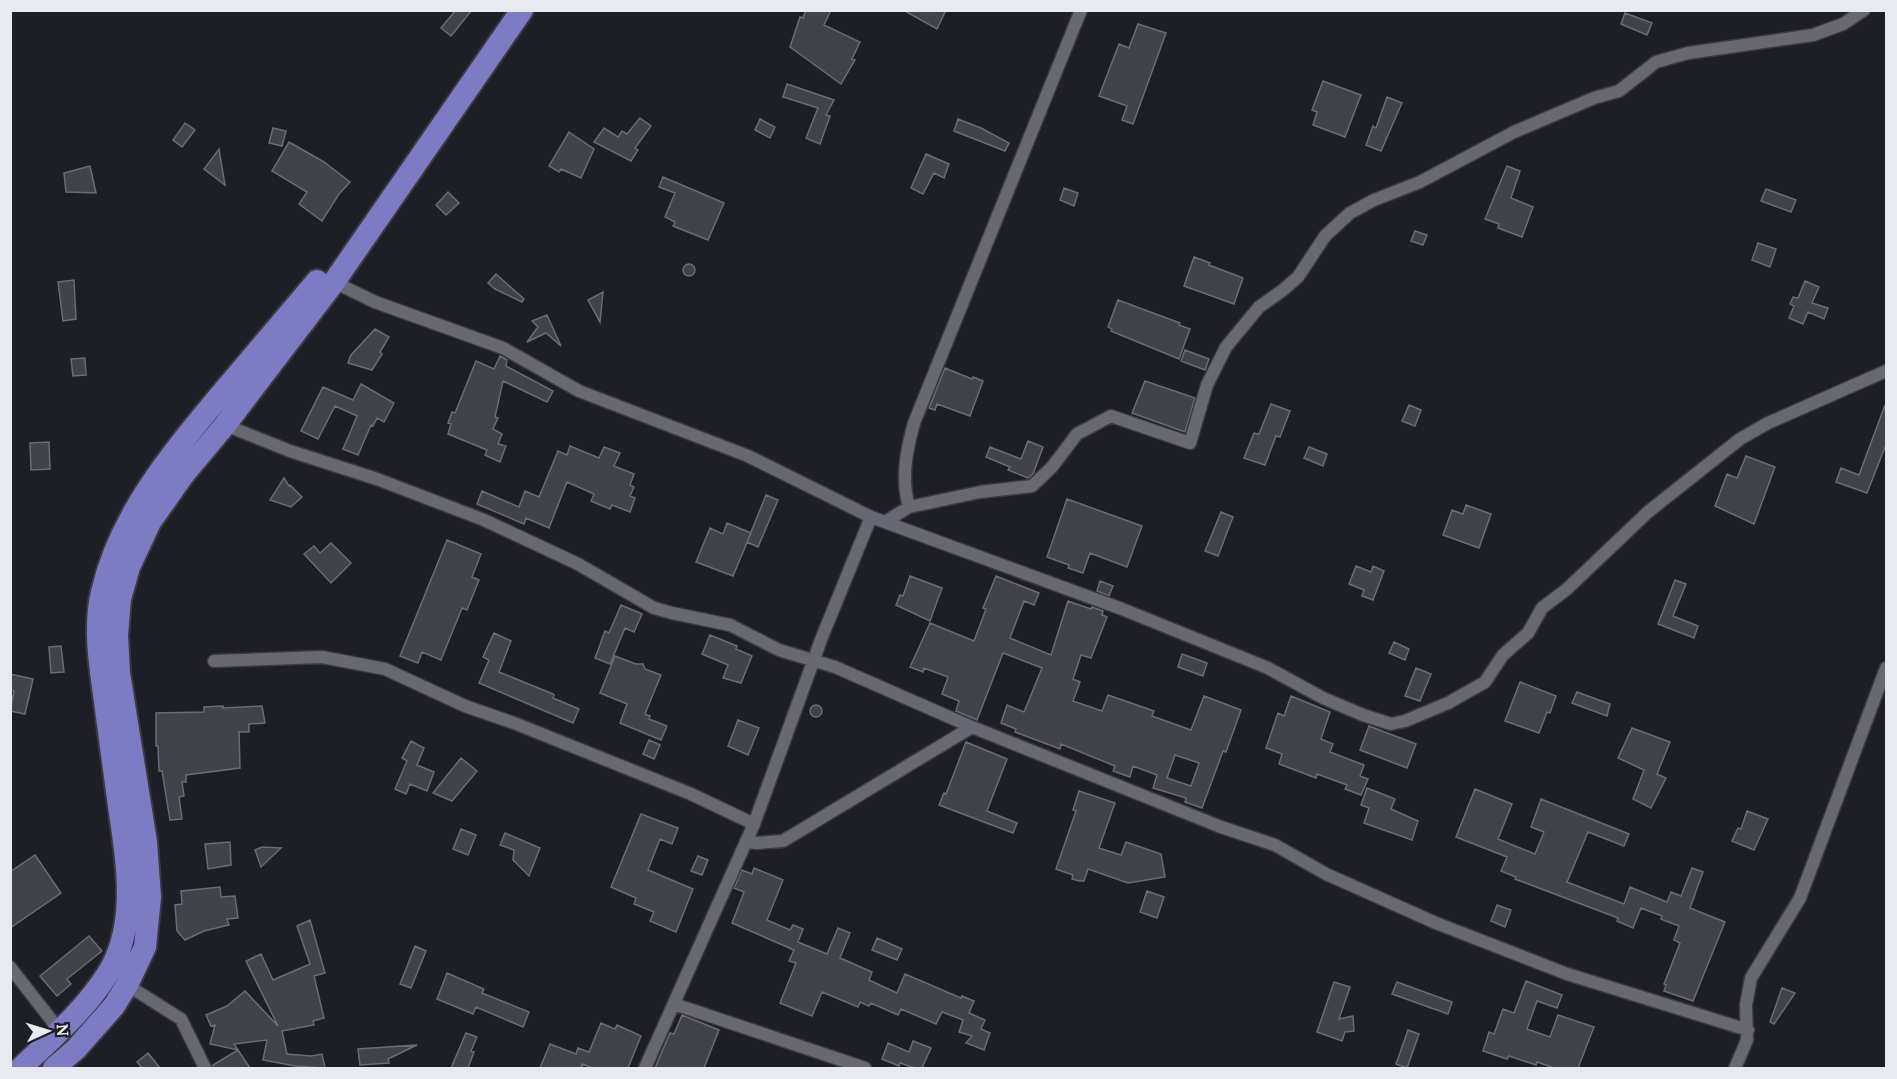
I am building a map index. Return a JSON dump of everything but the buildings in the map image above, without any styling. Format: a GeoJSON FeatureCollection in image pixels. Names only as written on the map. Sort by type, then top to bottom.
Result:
{"type":"FeatureCollection","features":[{"type":"Feature","properties":{"kind":"highway"},"geometry":{"type":"LineString","coordinates":[[54,1068],[76,1049],[114,1006],[145,947],[150,897],[146,842],[119,673],[117,635],[120,599],[129,567],[150,522],[184,474],[225,425],[334,282],[522,10]]}},
{"type":"Feature","properties":{"kind":"highway"},"geometry":{"type":"LineString","coordinates":[[21,1068],[89,1000],[108,974],[122,944],[128,900],[126,856],[98,634],[101,594],[112,556],[134,510],[185,440],[401,182]]}},
{"type":"Feature","properties":{"kind":"street"},"geometry":{"type":"LineString","coordinates":[[909,507],[905,493],[905,458],[914,423],[1081,10]]}},
{"type":"Feature","properties":{"kind":"street"},"geometry":{"type":"LineString","coordinates":[[885,522],[909,507],[980,492],[1032,486],[1052,467],[1077,434],[1111,416],[1190,443],[1207,385],[1226,347],[1260,307],[1298,277],[1325,236],[1350,213],[1374,200],[1420,182],[1514,132],[1594,98],[1619,91],[1656,62],[1688,53],[1814,34],[1843,24],[1864,10]]}},
{"type":"Feature","properties":{"kind":"street"},"geometry":{"type":"LineString","coordinates":[[334,282],[375,302],[503,348],[579,391],[748,456],[871,517],[1122,609],[1268,668],[1300,687],[1363,715],[1396,724],[1448,703],[1485,681],[1503,655],[1528,633],[1542,608],[1567,589],[1648,512],[1740,439],[1768,423],[1887,371]]}},
{"type":"Feature","properties":{"kind":"street"},"geometry":{"type":"LineString","coordinates":[[225,425],[290,451],[377,479],[484,520],[578,564],[654,608],[672,614],[730,625],[779,650],[836,667],[972,728],[1221,827],[1275,845],[1326,874],[1376,897],[1567,974],[1748,1030]]}},
{"type":"Feature","properties":{"kind":"street"},"geometry":{"type":"LineString","coordinates":[[645,1068],[753,824],[822,637],[871,517]]}},
{"type":"Feature","properties":{"kind":"street"},"geometry":{"type":"LineString","coordinates":[[214,661],[322,657],[385,669],[465,706],[691,794],[753,824]]}},
{"type":"Feature","properties":{"kind":"street"},"geometry":{"type":"LineString","coordinates":[[1735,1068],[1744,1048],[1748,1030],[1746,1005],[1751,978],[1800,898],[1887,668]]}},
{"type":"Feature","properties":{"kind":"street"},"geometry":{"type":"LineString","coordinates":[[746,841],[756,843],[783,841],[972,728]]}},
{"type":"Feature","properties":{"kind":"street"},"geometry":{"type":"LineString","coordinates":[[10,967],[60,1030]]}},
{"type":"Feature","properties":{"kind":"street"},"geometry":{"type":"LineString","coordinates":[[127,985],[181,1019],[205,1068]]}},
{"type":"Feature","properties":{"kind":"street"},"geometry":{"type":"LineString","coordinates":[[674,1004],[865,1068]]}}]}
